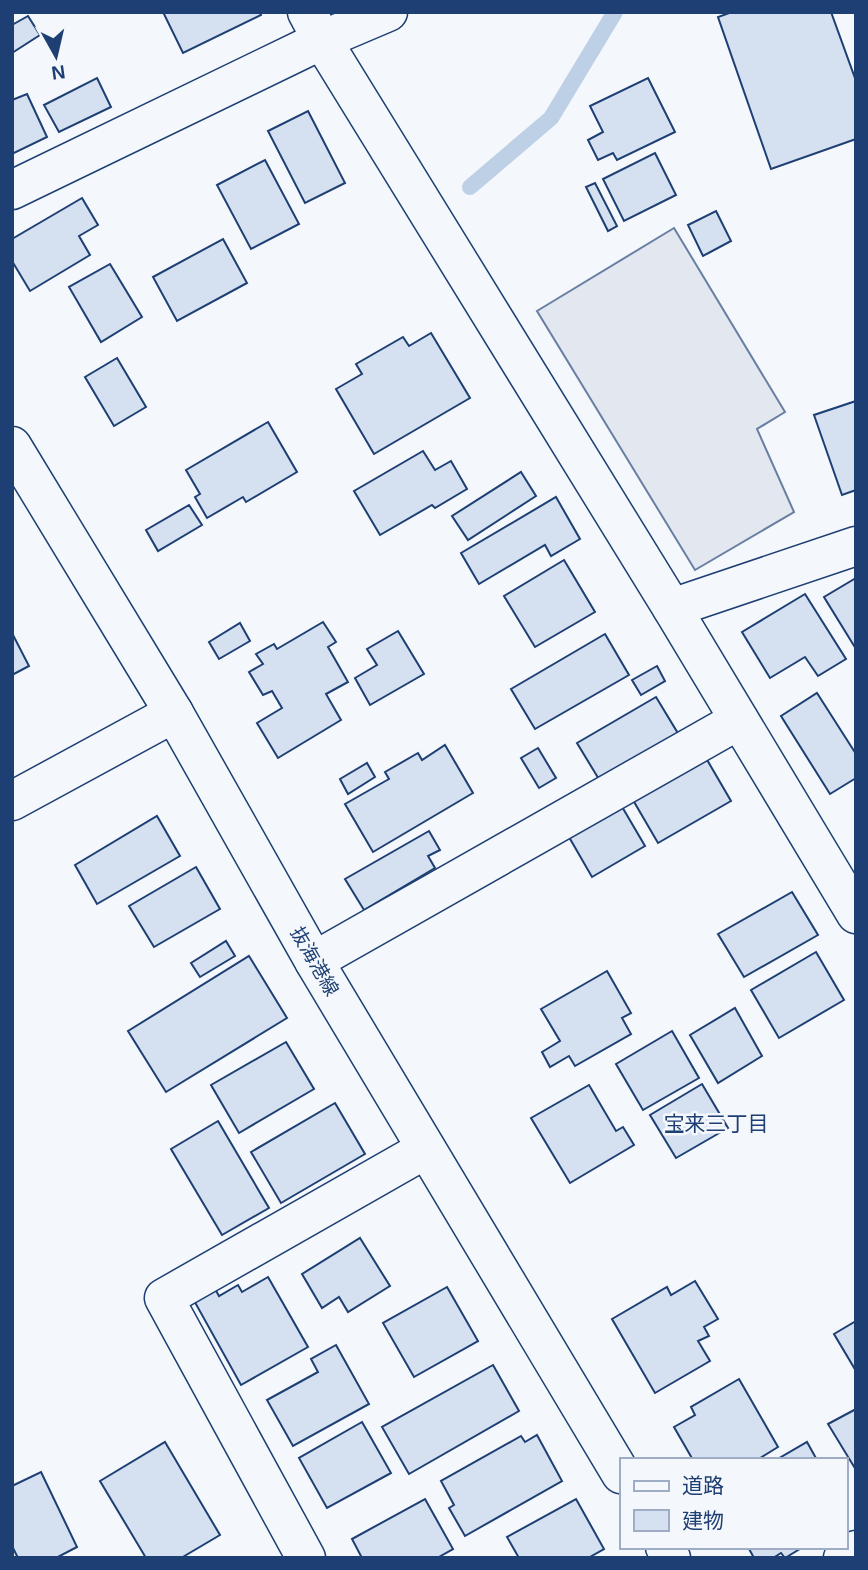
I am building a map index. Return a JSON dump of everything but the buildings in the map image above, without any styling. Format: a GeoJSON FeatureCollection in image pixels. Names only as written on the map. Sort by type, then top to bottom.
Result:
{"type":"FeatureCollection","features":[{"type":"Feature","properties":{"kind":"street"},"geometry":{"type":"LineString","coordinates":[[12,190],[315,26],[388,12]]}},
{"type":"Feature","properties":{"kind":"street"},"geometry":{"type":"LineString","coordinates":[[315,26],[856,914]]}},
{"type":"Feature","properties":{"kind":"street","name":"抜海港線"},"geometry":{"type":"LineString","coordinates":[[12,446],[174,713],[314,961],[620,1472]]}},
{"type":"Feature","properties":{"kind":"street"},"geometry":{"type":"LineString","coordinates":[[672,608],[856,546]]}},
{"type":"Feature","properties":{"kind":"street"},"geometry":{"type":"LineString","coordinates":[[12,802],[174,713]]}},
{"type":"Feature","properties":{"kind":"street"},"geometry":{"type":"LineString","coordinates":[[314,961],[739,720]]}},
{"type":"Feature","properties":{"kind":"street"},"geometry":{"type":"LineString","coordinates":[[306,1558],[164,1298],[426,1149]]}},
{"type":"Feature","properties":{"kind":"street"},"geometry":{"type":"LineString","coordinates":[[843,1558],[856,1550]]}},
{"type":"Feature","properties":{"kind":"shaded area"},"geometry":{"type":"Polygon","coordinates":[[[674,228],[785,412],[757,429],[794,512],[695,570],[537,311],[674,228]]]}},
{"type":"Feature","properties":{"kind":"waterway"},"geometry":{"type":"LineString","coordinates":[[470,187],[551,118],[615,12]]}},
{"type":"Feature","properties":{"kind":"district","name":"宝来三丁目"},"geometry":{"type":"Point","coordinates":[716,1124]}}]}
